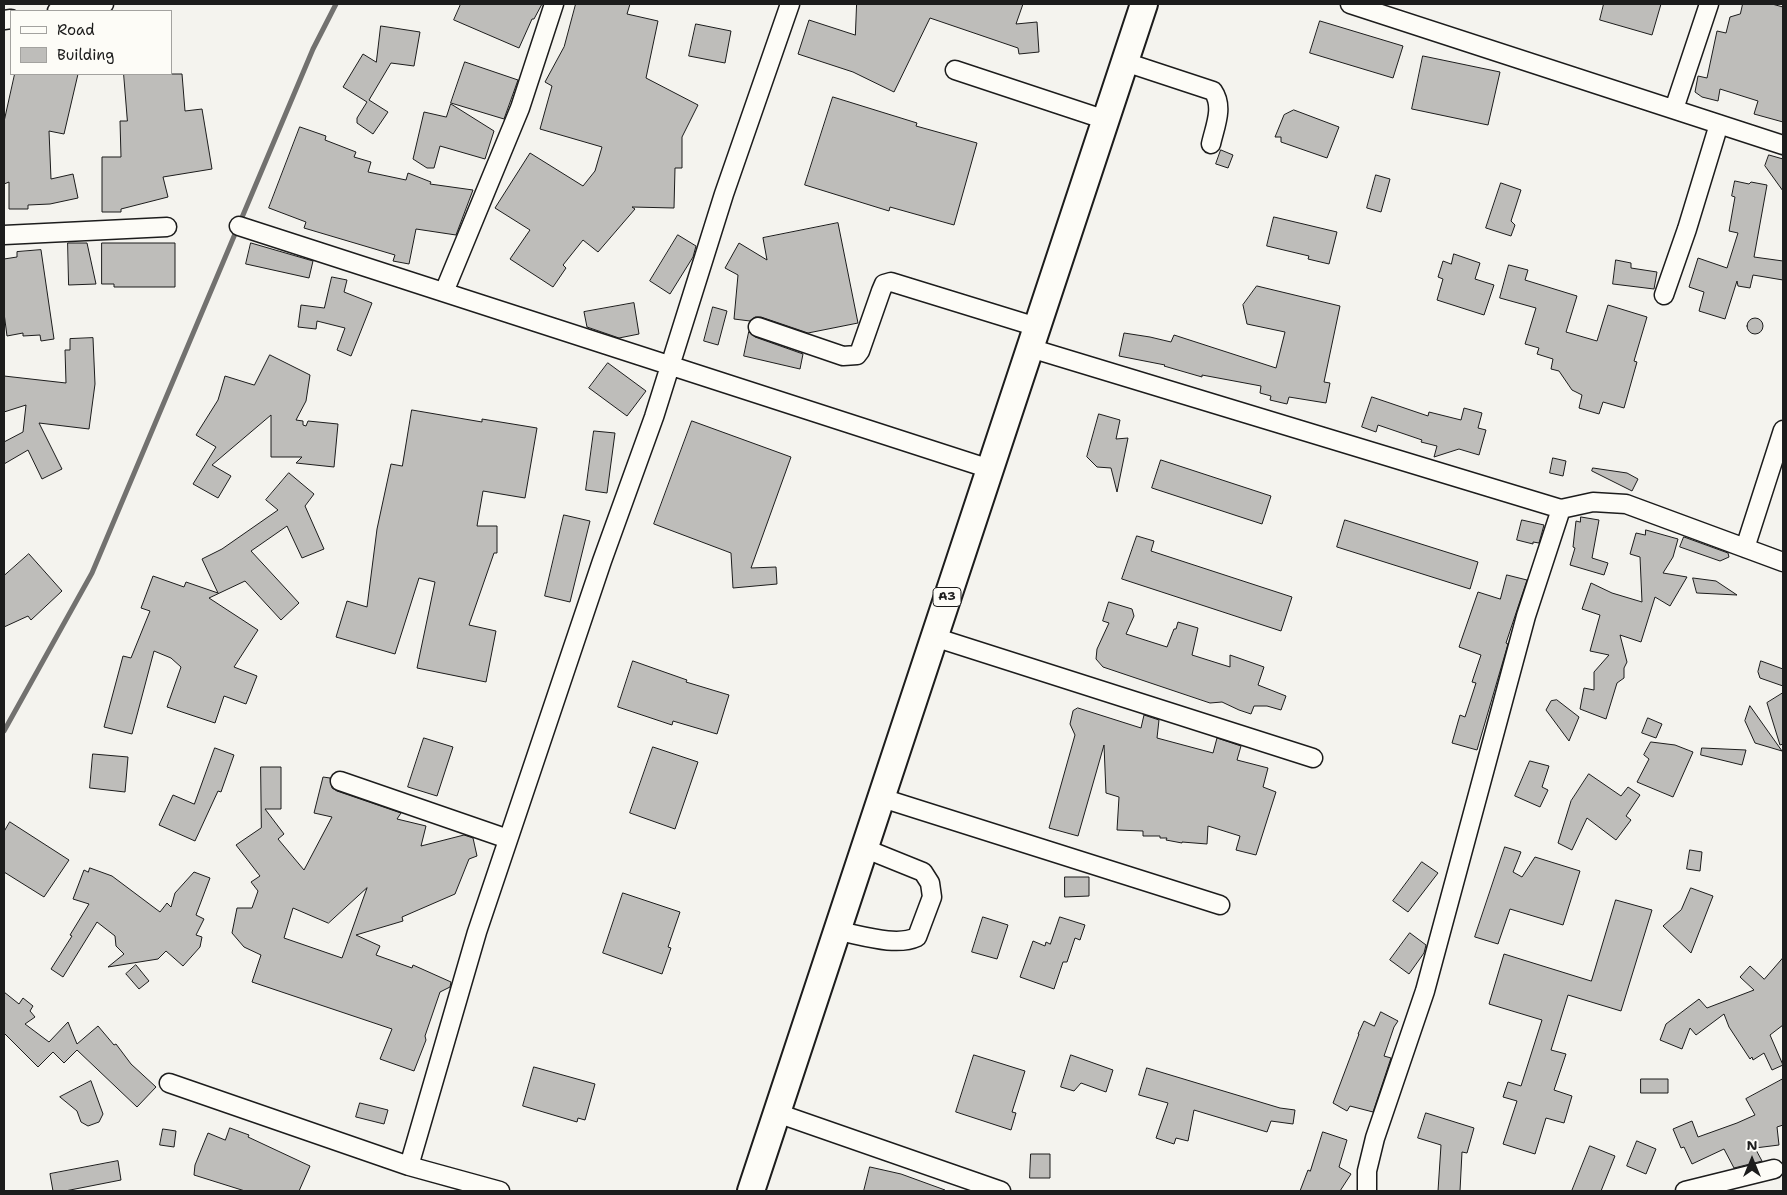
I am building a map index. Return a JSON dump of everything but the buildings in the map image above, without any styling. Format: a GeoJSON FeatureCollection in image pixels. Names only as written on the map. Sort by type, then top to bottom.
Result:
{"type":"FeatureCollection","features":[{"type":"Feature","properties":{"kind":"highway","name":"A3"},"geometry":{"type":"LineString","coordinates":[[751,1191],[866,849],[934,636],[1144,4]]}},
{"type":"Feature","properties":{"kind":"street"},"geometry":{"type":"LineString","coordinates":[[64,10],[104,4]]}},
{"type":"Feature","properties":{"kind":"street"},"geometry":{"type":"LineString","coordinates":[[444,292],[520,108],[554,4]]}},
{"type":"Feature","properties":{"kind":"street"},"geometry":{"type":"LineString","coordinates":[[409,1166],[477,932],[602,561],[654,417],[724,194],[790,4]]}},
{"type":"Feature","properties":{"kind":"street"},"geometry":{"type":"LineString","coordinates":[[1350,4],[1783,145]]}},
{"type":"Feature","properties":{"kind":"street"},"geometry":{"type":"LineString","coordinates":[[1674,109],[1709,4]]}},
{"type":"Feature","properties":{"kind":"street"},"geometry":{"type":"LineString","coordinates":[[1125,62],[1213,91],[1218,99],[1219,106],[1211,144]]}},
{"type":"Feature","properties":{"kind":"street"},"geometry":{"type":"LineString","coordinates":[[955,70],[1106,120]]}},
{"type":"Feature","properties":{"kind":"street"},"geometry":{"type":"LineString","coordinates":[[1664,295],[1687,229],[1719,124]]}},
{"type":"Feature","properties":{"kind":"street"},"geometry":{"type":"LineString","coordinates":[[240,226],[990,469]]}},
{"type":"Feature","properties":{"kind":"street"},"geometry":{"type":"LineString","coordinates":[[4,235],[167,227]]}},
{"type":"Feature","properties":{"kind":"street"},"geometry":{"type":"LineString","coordinates":[[758,327],[843,356],[856,355],[860,351],[884,284],[891,282],[1033,337],[1561,509],[1593,502],[1626,504],[1783,562]]}},
{"type":"Feature","properties":{"kind":"street"},"geometry":{"type":"LineString","coordinates":[[1746,548],[1783,430]]}},
{"type":"Feature","properties":{"kind":"street"},"geometry":{"type":"LineString","coordinates":[[1366,1191],[1367,1171],[1375,1138],[1425,991],[1526,616],[1561,509]]}},
{"type":"Feature","properties":{"kind":"street"},"geometry":{"type":"LineString","coordinates":[[934,636],[1313,758]]}},
{"type":"Feature","properties":{"kind":"street"},"geometry":{"type":"LineString","coordinates":[[340,781],[508,840]]}},
{"type":"Feature","properties":{"kind":"street"},"geometry":{"type":"LineString","coordinates":[[882,798],[1220,905]]}},
{"type":"Feature","properties":{"kind":"street"},"geometry":{"type":"LineString","coordinates":[[838,931],[898,942],[908,941],[917,937],[932,897],[930,883],[923,872],[866,849]]}},
{"type":"Feature","properties":{"kind":"street"},"geometry":{"type":"LineString","coordinates":[[169,1083],[409,1166],[500,1191]]}},
{"type":"Feature","properties":{"kind":"street"},"geometry":{"type":"LineString","coordinates":[[778,1112],[1000,1191]]}},
{"type":"Feature","properties":{"kind":"street"},"geometry":{"type":"LineString","coordinates":[[1685,1191],[1774,1169]]}},
{"type":"Feature","properties":{"kind":"waterway"},"geometry":{"type":"LineString","coordinates":[[4,731],[92,573],[313,49],[336,4]]}}]}
